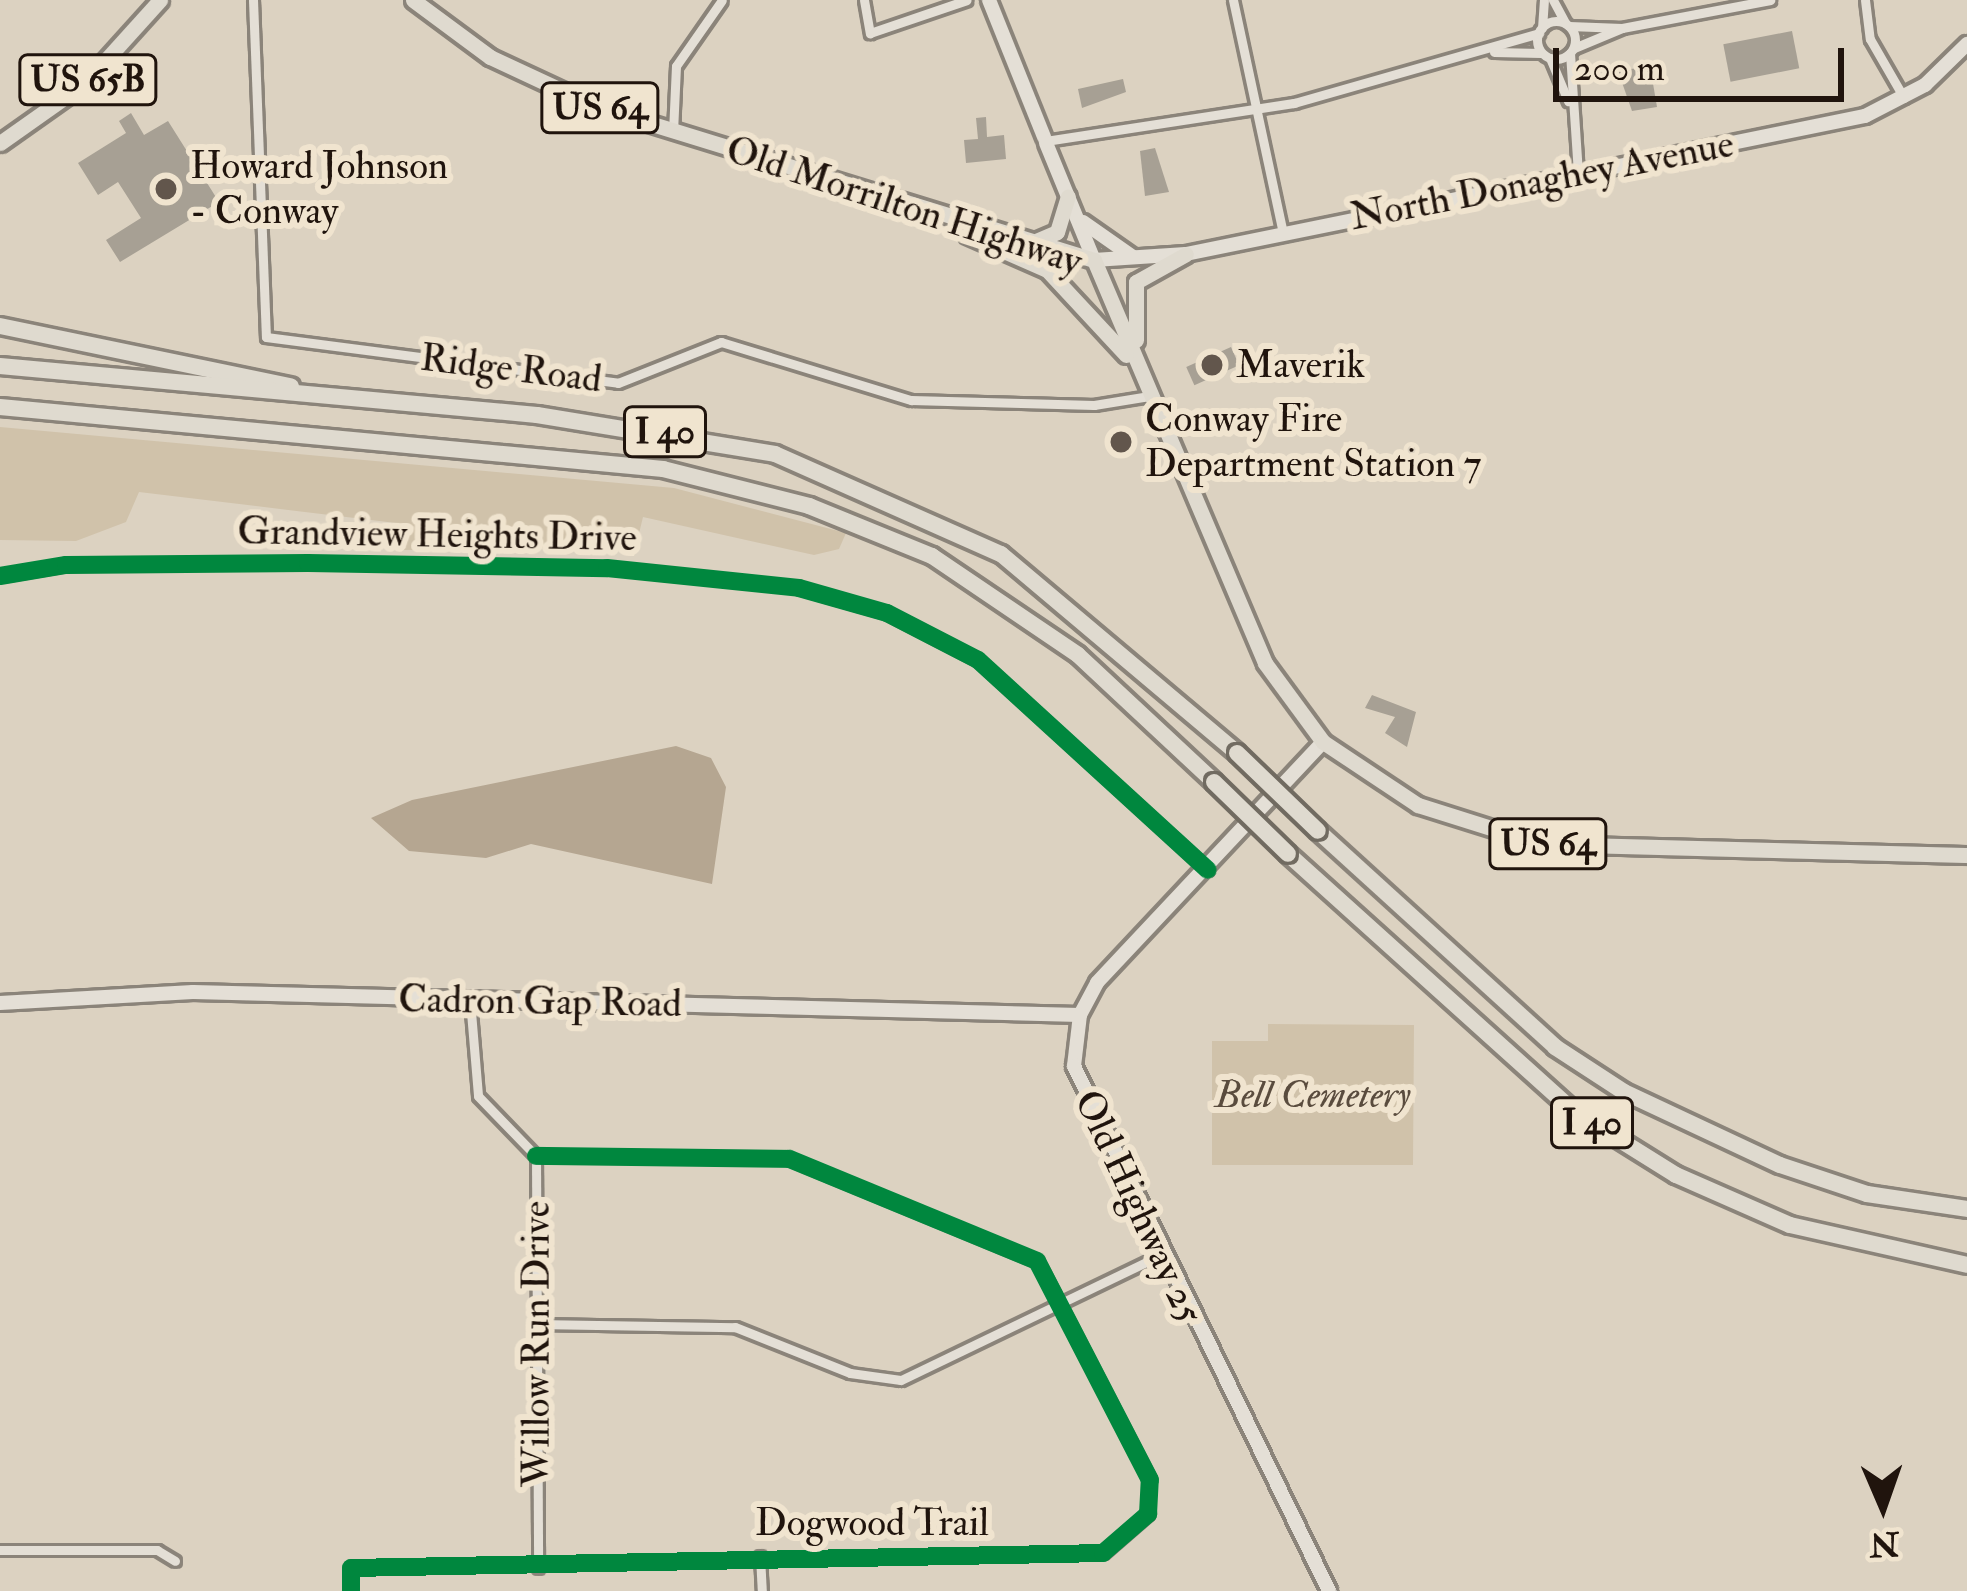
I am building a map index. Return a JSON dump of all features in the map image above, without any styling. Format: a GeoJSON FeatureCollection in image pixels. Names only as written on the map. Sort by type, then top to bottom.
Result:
{"type":"FeatureCollection","features":[{"type":"Feature","properties":{"kind":"highway"},"geometry":{"type":"LineString","coordinates":[[0,316],[33,333]]}},
{"type":"Feature","properties":{"kind":"highway"},"geometry":{"type":"LineString","coordinates":[[0,326],[410,406]]}},
{"type":"Feature","properties":{"kind":"highway","name":"I 40"},"geometry":{"type":"LineString","coordinates":[[0,367],[663,431],[775,454],[866,487],[1001,554],[1058,594],[1556,1047],[1624,1093],[1780,1165],[1867,1194],[1967,1209]]}},
{"type":"Feature","properties":{"kind":"highway","name":"I 40"},"geometry":{"type":"LineString","coordinates":[[0,407],[663,469],[809,506],[932,556],[1078,655],[1288,854],[1575,1112],[1676,1175],[1790,1225],[1967,1265]]}},
{"type":"Feature","properties":{"kind":"main road","name":"US 65B"},"geometry":{"type":"LineString","coordinates":[[0,142],[85,83],[160,0]]}},
{"type":"Feature","properties":{"kind":"main road","name":"Old Morrilton Highway"},"geometry":{"type":"LineString","coordinates":[[413,0],[542,85],[673,132],[1094,260],[1264,662],[1323,742],[1418,805],[1542,844],[1967,855]]}},
{"type":"Feature","properties":{"kind":"main road"},"geometry":{"type":"LineString","coordinates":[[876,196],[1047,270],[1088,305],[1149,396]]}},
{"type":"Feature","properties":{"kind":"main road"},"geometry":{"type":"LineString","coordinates":[[1029,244],[1057,232],[1068,196]]}},
{"type":"Feature","properties":{"kind":"main road"},"geometry":{"type":"LineString","coordinates":[[1149,396],[1130,293],[1149,270],[1186,254]]}},
{"type":"Feature","properties":{"kind":"street","name":"Ridge Road"},"geometry":{"type":"LineString","coordinates":[[254,0],[266,337],[618,383],[721,342],[911,400],[1094,405],[1149,396]]}},
{"type":"Feature","properties":{"kind":"street"},"geometry":{"type":"LineString","coordinates":[[673,132],[676,66],[722,0]]}},
{"type":"Feature","properties":{"kind":"street"},"geometry":{"type":"LineString","coordinates":[[864,0],[870,33],[967,0]]}},
{"type":"Feature","properties":{"kind":"street"},"geometry":{"type":"LineString","coordinates":[[989,0],[1094,260]]}},
{"type":"Feature","properties":{"kind":"street"},"geometry":{"type":"LineString","coordinates":[[1233,0],[1283,233]]}},
{"type":"Feature","properties":{"kind":"street"},"geometry":{"type":"LineString","coordinates":[[1544,0],[1540,31],[1568,101]]}},
{"type":"Feature","properties":{"kind":"street"},"geometry":{"type":"LineString","coordinates":[[1553,0],[1567,25],[1572,50],[1568,101],[1578,173]]}},
{"type":"Feature","properties":{"kind":"street"},"geometry":{"type":"LineString","coordinates":[[1494,52],[1547,55],[1572,50],[1622,28],[1769,0]]}},
{"type":"Feature","properties":{"kind":"street"},"geometry":{"type":"LineString","coordinates":[[1865,0],[1870,38],[1904,98]]}},
{"type":"Feature","properties":{"kind":"street"},"geometry":{"type":"LineString","coordinates":[[1045,140],[1253,110],[1494,52],[1540,31],[1567,25],[1622,28]]}},
{"type":"Feature","properties":{"kind":"street","name":"North Donaghey Avenue"},"geometry":{"type":"LineString","coordinates":[[1094,260],[1186,254],[1842,122],[1904,98],[1967,44]]}},
{"type":"Feature","properties":{"kind":"street"},"geometry":{"type":"LineString","coordinates":[[1076,214],[1138,258]]}},
{"type":"Feature","properties":{"kind":"street","name":"Grandview Heights Drive"},"geometry":{"type":"LineString","coordinates":[[0,576],[66,565],[308,562],[607,568],[800,588],[887,613],[977,660],[1208,870]]}},
{"type":"Feature","properties":{"kind":"street"},"geometry":{"type":"LineString","coordinates":[[1080,1015],[1097,983],[1208,870],[1323,742]]}},
{"type":"Feature","properties":{"kind":"street","name":"Cadron Gap Road"},"geometry":{"type":"LineString","coordinates":[[0,1003],[193,992],[1080,1015]]}},
{"type":"Feature","properties":{"kind":"street","name":"Willow Run Drive"},"geometry":{"type":"LineString","coordinates":[[470,1000],[478,1096],[536,1156],[538,1568]]}},
{"type":"Feature","properties":{"kind":"street","name":"Old Highway 25"},"geometry":{"type":"LineString","coordinates":[[1080,1015],[1082,1097],[1329,1591]]}},
{"type":"Feature","properties":{"kind":"street","name":"Dogwood Trail"},"geometry":{"type":"LineString","coordinates":[[351,1591],[351,1568],[538,1568],[760,1556],[1082,1554],[1130,1536],[1148,1514],[1150,1480],[1064,1303],[1037,1261],[790,1160],[536,1156]]}},
{"type":"Feature","properties":{"kind":"street"},"geometry":{"type":"LineString","coordinates":[[536,1324],[735,1328],[850,1373],[901,1381],[1159,1256]]}},
{"type":"Feature","properties":{"kind":"street"},"geometry":{"type":"LineString","coordinates":[[0,1550],[157,1550],[175,1561]]}},
{"type":"Feature","properties":{"kind":"street"},"geometry":{"type":"LineString","coordinates":[[760,1556],[762,1591]]}},
{"type":"Feature","properties":{"kind":"green space"},"geometry":{"type":"Polygon","coordinates":[[[0,427],[674,488],[846,533],[839,549],[814,555],[643,517],[636,546],[404,550],[396,523],[139,492],[126,522],[76,541],[0,540],[0,427]]]}},
{"type":"Feature","properties":{"kind":"green space","name":"Bell Cemetery"},"geometry":{"type":"Polygon","coordinates":[[[1268,1024],[1414,1025],[1413,1165],[1212,1165],[1212,1041],[1268,1041],[1268,1024]]]}},
{"type":"Feature","properties":{"kind":"shaded area"},"geometry":{"type":"Polygon","coordinates":[[[676,746],[711,758],[726,787],[712,884],[531,844],[486,858],[409,851],[371,818],[412,800],[676,746]]]}},
{"type":"Feature","properties":{"kind":"building"},"geometry":{"type":"Polygon","coordinates":[[[1792,31],[1799,68],[1731,82],[1723,44],[1792,31]]]}},
{"type":"Feature","properties":{"kind":"building"},"geometry":{"type":"Polygon","coordinates":[[[1650,66],[1657,107],[1632,111],[1618,71],[1650,66]]]}},
{"type":"Feature","properties":{"kind":"building"},"geometry":{"type":"Polygon","coordinates":[[[1123,79],[1126,92],[1082,108],[1078,89],[1123,79]]]}},
{"type":"Feature","properties":{"kind":"building","name":"Howard Johnson - Conway"},"geometry":{"type":"Polygon","coordinates":[[[131,113],[144,135],[168,121],[219,202],[120,262],[106,240],[141,218],[118,182],[98,195],[78,163],[126,133],[119,121],[131,113]]]}},
{"type":"Feature","properties":{"kind":"building"},"geometry":{"type":"Polygon","coordinates":[[[986,117],[987,137],[1004,135],[1006,159],[966,163],[964,140],[978,139],[976,118],[986,117]]]}},
{"type":"Feature","properties":{"kind":"building"},"geometry":{"type":"Polygon","coordinates":[[[1155,148],[1169,192],[1145,196],[1140,151],[1155,148]]]}},
{"type":"Feature","properties":{"kind":"building","name":"Maverik"},"geometry":{"type":"Polygon","coordinates":[[[1231,347],[1239,365],[1194,385],[1186,367],[1231,347]]]}},
{"type":"Feature","properties":{"kind":"building"},"geometry":{"type":"Polygon","coordinates":[[[1372,695],[1416,712],[1407,747],[1385,733],[1395,717],[1365,708],[1372,695]]]}},
{"type":"Feature","properties":{"kind":"cycle path"},"geometry":{"type":"LineString","coordinates":[[0,576],[66,565],[308,563],[607,568],[799,588],[887,613],[978,660],[1208,870]]}},
{"type":"Feature","properties":{"kind":"cycle path"},"geometry":{"type":"LineString","coordinates":[[351,1591],[351,1568],[1103,1553],[1148,1514],[1150,1480],[1037,1261],[789,1159],[536,1156]]}},
{"type":"Feature","properties":{"kind":"place","name":"Howard Johnson - Conway"},"geometry":{"type":"Point","coordinates":[166,189]}},
{"type":"Feature","properties":{"kind":"place","name":"Maverik"},"geometry":{"type":"Point","coordinates":[1212,365]}},
{"type":"Feature","properties":{"kind":"place","name":"Conway Fire Department Station 7"},"geometry":{"type":"Point","coordinates":[1121,442]}}]}
